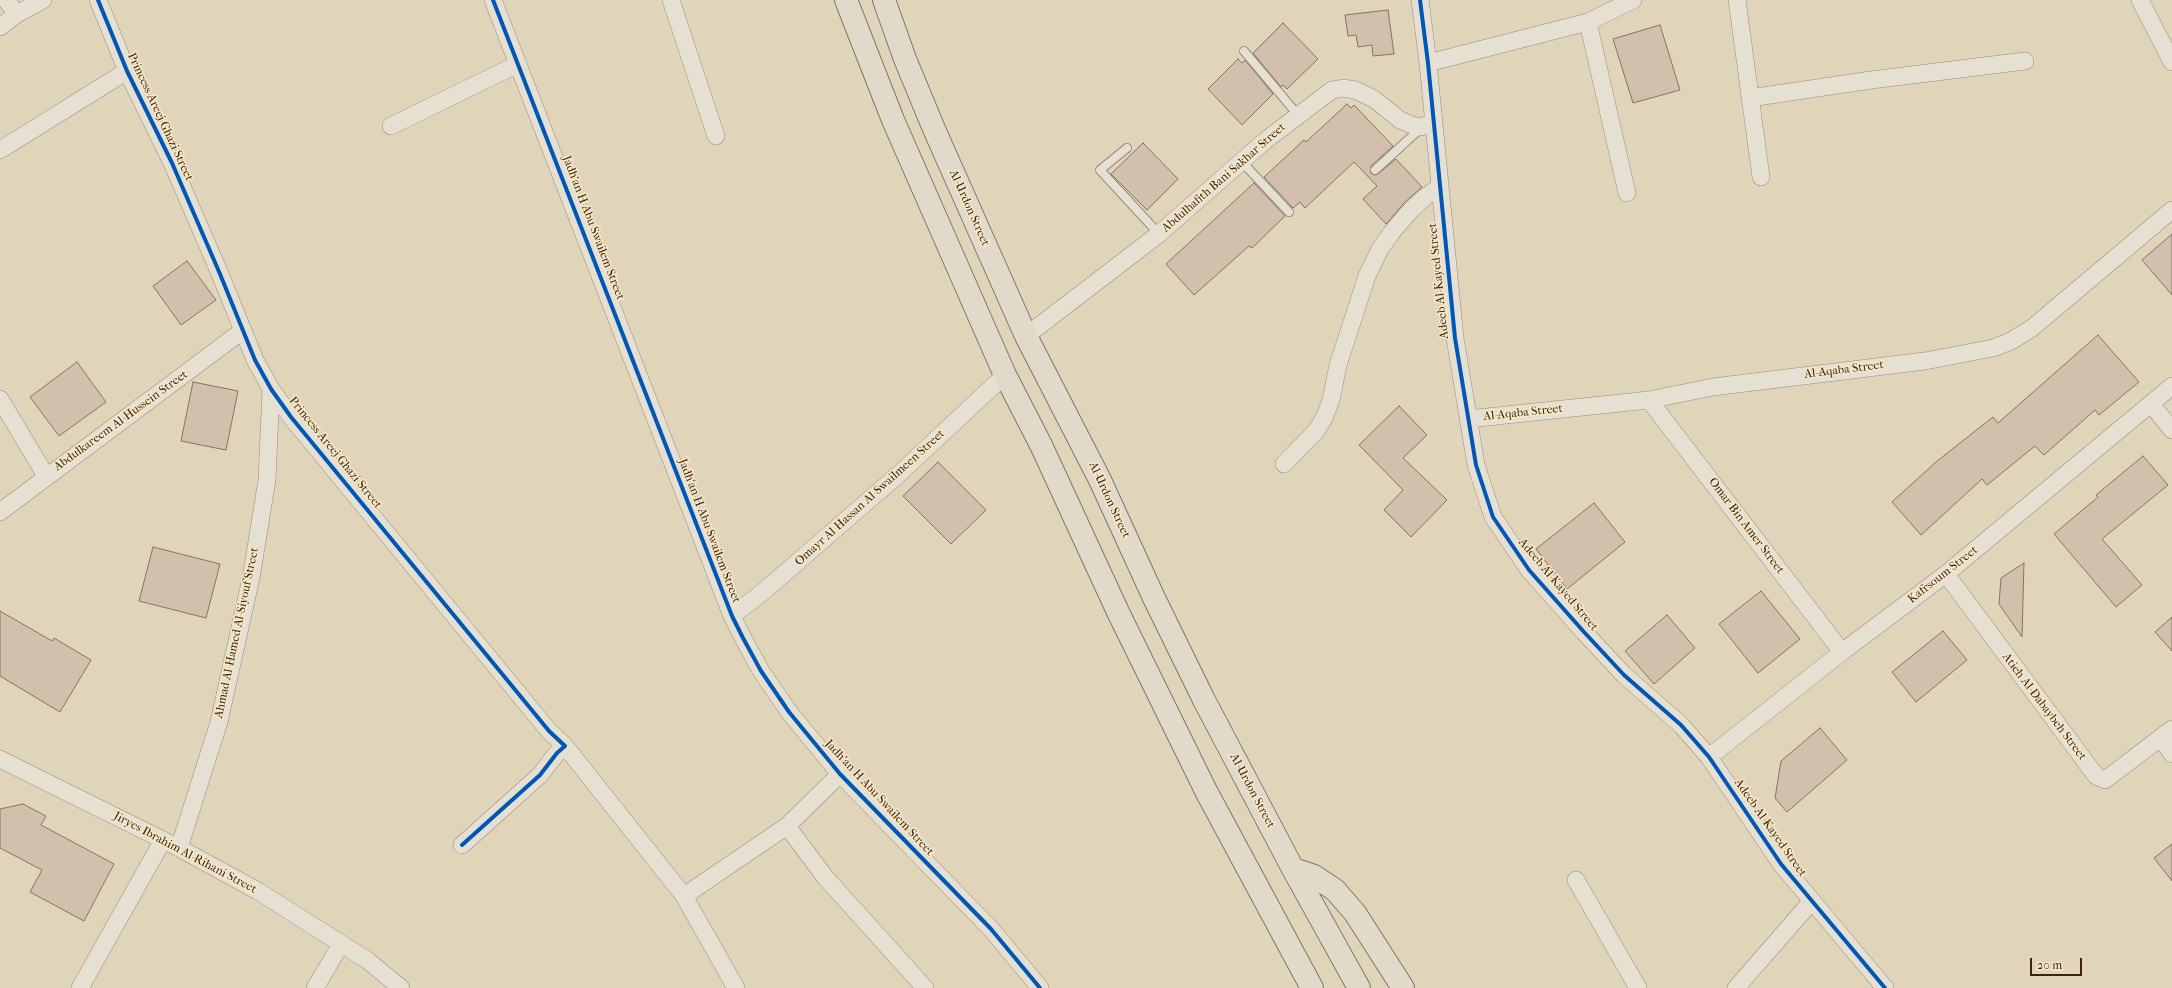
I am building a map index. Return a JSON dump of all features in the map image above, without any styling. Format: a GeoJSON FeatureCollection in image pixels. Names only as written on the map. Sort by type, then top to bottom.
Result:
{"type":"FeatureCollection","features":[{"type":"Feature","properties":{"kind":"highway"},"geometry":{"type":"LineString","coordinates":[[846,0],[893,120],[1005,375],[1040,445],[1118,612],[1199,777],[1312,988]]}},
{"type":"Feature","properties":{"kind":"highway","name":"Al-Urdon Street"},"geometry":{"type":"LineString","coordinates":[[884,0],[905,59],[934,129],[1026,336],[1100,480],[1154,598],[1191,673],[1292,869],[1359,988]]}},
{"type":"Feature","properties":{"kind":"highway"},"geometry":{"type":"LineString","coordinates":[[1292,869],[1314,876],[1335,890],[1355,913],[1403,988]]}},
{"type":"Feature","properties":{"kind":"highway"},"geometry":{"type":"LineString","coordinates":[[1280,929],[1304,988]]}},
{"type":"Feature","properties":{"kind":"street"},"geometry":{"type":"LineString","coordinates":[[6,0],[17,14]]}},
{"type":"Feature","properties":{"kind":"street"},"geometry":{"type":"LineString","coordinates":[[0,26],[17,14],[43,0]]}},
{"type":"Feature","properties":{"kind":"street","name":"Princess Areej Ghazi Street"},"geometry":{"type":"LineString","coordinates":[[98,0],[127,71],[172,163],[220,274],[242,331],[271,389],[291,417],[446,603],[549,731],[565,746],[684,896],[736,988]]}},
{"type":"Feature","properties":{"kind":"street","name":"Jadh‘an H Abu Swailem Street"},"geometry":{"type":"LineString","coordinates":[[493,0],[732,616],[761,671],[789,712],[840,774],[991,928],[1040,988]]}},
{"type":"Feature","properties":{"kind":"street"},"geometry":{"type":"LineString","coordinates":[[671,0],[716,136]]}},
{"type":"Feature","properties":{"kind":"street","name":"Adeeb Al-Kayed Street"},"geometry":{"type":"LineString","coordinates":[[1420,0],[1428,63],[1427,124],[1439,187],[1455,338],[1468,419],[1484,493],[1493,517],[1507,540],[1529,570],[1624,675],[1681,725],[1709,757],[1780,864],[1885,988]]}},
{"type":"Feature","properties":{"kind":"street"},"geometry":{"type":"LineString","coordinates":[[1428,63],[1588,22],[1633,0]]}},
{"type":"Feature","properties":{"kind":"street"},"geometry":{"type":"LineString","coordinates":[[1737,0],[1760,177]]}},
{"type":"Feature","properties":{"kind":"street"},"geometry":{"type":"LineString","coordinates":[[2140,0],[2172,62]]}},
{"type":"Feature","properties":{"kind":"street"},"geometry":{"type":"LineString","coordinates":[[1588,22],[1627,193]]}},
{"type":"Feature","properties":{"kind":"street"},"geometry":{"type":"LineString","coordinates":[[1750,98],[1871,80],[2025,62]]}},
{"type":"Feature","properties":{"kind":"street"},"geometry":{"type":"LineString","coordinates":[[391,126],[518,64]]}},
{"type":"Feature","properties":{"kind":"street"},"geometry":{"type":"LineString","coordinates":[[0,150],[127,71]]}},
{"type":"Feature","properties":{"kind":"street","name":"Abdulhafith Bani Sakhar Street"},"geometry":{"type":"LineString","coordinates":[[1026,336],[1159,234],[1298,115],[1332,90],[1343,88],[1355,90],[1368,96],[1400,120],[1427,124]]}},
{"type":"Feature","properties":{"kind":"street"},"geometry":{"type":"LineString","coordinates":[[1284,464],[1316,431],[1324,418],[1330,400],[1338,365],[1367,276],[1380,249],[1411,210],[1439,187]]}},
{"type":"Feature","properties":{"kind":"street","name":"Al-Aqaba Street"},"geometry":{"type":"LineString","coordinates":[[1468,419],[1650,400],[1713,387],[1925,361],[1993,348],[2011,341],[2032,328],[2172,211]]}},
{"type":"Feature","properties":{"kind":"street","name":"Abdulkareem Al-Hussein Street"},"geometry":{"type":"LineString","coordinates":[[0,512],[46,476],[242,331]]}},
{"type":"Feature","properties":{"kind":"street","name":"Omayr Al-Hassan Al-Swailmeen Street"},"geometry":{"type":"LineString","coordinates":[[732,616],[764,591],[893,479],[1005,375]]}},
{"type":"Feature","properties":{"kind":"street","name":"Kafrsoum Street"},"geometry":{"type":"LineString","coordinates":[[1709,757],[1842,652],[1946,574],[2172,386]]}},
{"type":"Feature","properties":{"kind":"street","name":"Ahmad Al-Hamed Al-Siyouf Street"},"geometry":{"type":"LineString","coordinates":[[179,848],[218,722],[252,578],[267,480],[271,389]]}},
{"type":"Feature","properties":{"kind":"street"},"geometry":{"type":"LineString","coordinates":[[0,399],[46,476]]}},
{"type":"Feature","properties":{"kind":"street","name":"Omar Bin Amer Street"},"geometry":{"type":"LineString","coordinates":[[1650,400],[1842,652]]}},
{"type":"Feature","properties":{"kind":"street"},"geometry":{"type":"LineString","coordinates":[[2151,404],[2172,430]]}},
{"type":"Feature","properties":{"kind":"street","name":"Atieh Al-Dabaybeh Street"},"geometry":{"type":"LineString","coordinates":[[1946,574],[2096,776],[2105,780],[2166,734]]}},
{"type":"Feature","properties":{"kind":"street"},"geometry":{"type":"LineString","coordinates":[[2166,734],[2172,754]]}},
{"type":"Feature","properties":{"kind":"street"},"geometry":{"type":"LineString","coordinates":[[462,845],[540,775],[557,753],[565,746]]}},
{"type":"Feature","properties":{"kind":"street","name":"Jiryes Ibrahim Al-Rihani Street"},"geometry":{"type":"LineString","coordinates":[[0,759],[179,848],[258,891],[367,960],[401,988]]}},
{"type":"Feature","properties":{"kind":"street"},"geometry":{"type":"LineString","coordinates":[[684,896],[787,826],[840,774]]}},
{"type":"Feature","properties":{"kind":"street"},"geometry":{"type":"LineString","coordinates":[[787,826],[825,877],[925,988]]}},
{"type":"Feature","properties":{"kind":"street"},"geometry":{"type":"LineString","coordinates":[[80,988],[163,840]]}},
{"type":"Feature","properties":{"kind":"street"},"geometry":{"type":"LineString","coordinates":[[1576,880],[1638,988]]}},
{"type":"Feature","properties":{"kind":"street"},"geometry":{"type":"LineString","coordinates":[[1736,988],[1811,902]]}},
{"type":"Feature","properties":{"kind":"street"},"geometry":{"type":"LineString","coordinates":[[315,988],[341,944]]}},
{"type":"Feature","properties":{"kind":"lane"},"geometry":{"type":"LineString","coordinates":[[1244,51],[1298,115]]}},
{"type":"Feature","properties":{"kind":"lane"},"geometry":{"type":"LineString","coordinates":[[1375,170],[1427,124]]}},
{"type":"Feature","properties":{"kind":"lane"},"geometry":{"type":"LineString","coordinates":[[1127,148],[1100,170],[1159,234]]}},
{"type":"Feature","properties":{"kind":"lane"},"geometry":{"type":"LineString","coordinates":[[1242,163],[1289,212]]}},
{"type":"Feature","properties":{"kind":"building"},"geometry":{"type":"Polygon","coordinates":[[[1388,10],[1394,54],[1373,56],[1372,45],[1358,47],[1356,35],[1348,36],[1345,15],[1388,10]]]}},
{"type":"Feature","properties":{"kind":"building"},"geometry":{"type":"Polygon","coordinates":[[[1283,23],[1318,59],[1287,89],[1283,85],[1281,87],[1253,53],[1283,23]]]}},
{"type":"Feature","properties":{"kind":"building"},"geometry":{"type":"Polygon","coordinates":[[[1660,25],[1680,90],[1633,103],[1613,39],[1660,25]]]}},
{"type":"Feature","properties":{"kind":"building"},"geometry":{"type":"Polygon","coordinates":[[[1238,59],[1242,63],[1245,60],[1273,94],[1242,125],[1208,89],[1238,59]]]}},
{"type":"Feature","properties":{"kind":"building"},"geometry":{"type":"Polygon","coordinates":[[[1347,104],[1351,108],[1354,105],[1393,146],[1371,166],[1371,173],[1374,175],[1378,174],[1396,159],[1422,187],[1404,203],[1386,224],[1363,199],[1377,186],[1354,162],[1305,208],[1300,202],[1293,208],[1264,177],[1304,140],[1306,142],[1347,104]]]}},
{"type":"Feature","properties":{"kind":"building"},"geometry":{"type":"Polygon","coordinates":[[[1143,143],[1178,179],[1147,210],[1111,174],[1143,143]]]}},
{"type":"Feature","properties":{"kind":"building"},"geometry":{"type":"Polygon","coordinates":[[[1254,183],[1285,216],[1252,248],[1249,246],[1194,295],[1166,264],[1254,183]]]}},
{"type":"Feature","properties":{"kind":"building"},"geometry":{"type":"Polygon","coordinates":[[[2172,234],[2172,295],[2142,260],[2172,234]]]}},
{"type":"Feature","properties":{"kind":"building"},"geometry":{"type":"Polygon","coordinates":[[[187,261],[216,300],[181,325],[153,286],[187,261]]]}},
{"type":"Feature","properties":{"kind":"building"},"geometry":{"type":"Polygon","coordinates":[[[2098,335],[2139,382],[2099,415],[2095,410],[2044,455],[2035,446],[1987,485],[1982,479],[1921,535],[1892,502],[1936,462],[1993,417],[1998,423],[2098,335]]]}},
{"type":"Feature","properties":{"kind":"building"},"geometry":{"type":"Polygon","coordinates":[[[77,362],[106,402],[59,436],[30,397],[77,362]]]}},
{"type":"Feature","properties":{"kind":"building"},"geometry":{"type":"Polygon","coordinates":[[[193,382],[238,391],[226,450],[181,441],[193,382]]]}},
{"type":"Feature","properties":{"kind":"building"},"geometry":{"type":"Polygon","coordinates":[[[1399,406],[1427,435],[1403,458],[1447,500],[1411,537],[1384,510],[1403,490],[1359,445],[1399,406]]]}},
{"type":"Feature","properties":{"kind":"building"},"geometry":{"type":"Polygon","coordinates":[[[2143,456],[2168,485],[2102,539],[2142,585],[2116,607],[2054,534],[2098,497],[2096,495],[2143,456]]]}},
{"type":"Feature","properties":{"kind":"building"},"geometry":{"type":"Polygon","coordinates":[[[938,462],[986,510],[951,544],[903,496],[938,462]]]}},
{"type":"Feature","properties":{"kind":"building"},"geometry":{"type":"Polygon","coordinates":[[[1594,503],[1625,542],[1567,589],[1536,549],[1594,503]]]}},
{"type":"Feature","properties":{"kind":"building"},"geometry":{"type":"Polygon","coordinates":[[[153,547],[220,564],[206,618],[139,601],[153,547]]]}},
{"type":"Feature","properties":{"kind":"building"},"geometry":{"type":"Polygon","coordinates":[[[2024,563],[2022,637],[1999,604],[2001,578],[2024,563]]]}},
{"type":"Feature","properties":{"kind":"building"},"geometry":{"type":"Polygon","coordinates":[[[1761,591],[1800,639],[1758,673],[1719,624],[1761,591]]]}},
{"type":"Feature","properties":{"kind":"building"},"geometry":{"type":"Polygon","coordinates":[[[0,611],[52,641],[54,638],[91,660],[60,712],[0,676],[0,611]]]}},
{"type":"Feature","properties":{"kind":"building"},"geometry":{"type":"Polygon","coordinates":[[[1667,615],[1695,648],[1654,684],[1625,651],[1667,615]]]}},
{"type":"Feature","properties":{"kind":"building"},"geometry":{"type":"Polygon","coordinates":[[[2172,617],[2172,651],[2155,632],[2172,617]]]}},
{"type":"Feature","properties":{"kind":"building"},"geometry":{"type":"Polygon","coordinates":[[[1943,631],[1967,660],[1916,702],[1892,672],[1943,631]]]}},
{"type":"Feature","properties":{"kind":"building"},"geometry":{"type":"Polygon","coordinates":[[[1820,728],[1847,760],[1787,812],[1775,798],[1781,761],[1820,728]]]}},
{"type":"Feature","properties":{"kind":"building"},"geometry":{"type":"Polygon","coordinates":[[[23,804],[46,816],[41,825],[114,864],[84,921],[30,892],[42,870],[0,848],[0,809],[23,804]]]}},
{"type":"Feature","properties":{"kind":"building"},"geometry":{"type":"Polygon","coordinates":[[[2172,844],[2172,881],[2154,858],[2172,844]]]}},
{"type":"Feature","properties":{"kind":"cycle path"},"geometry":{"type":"LineString","coordinates":[[98,0],[127,71],[172,163],[255,360],[271,389],[291,417],[549,731],[565,746],[557,753],[540,775],[462,845]]}},
{"type":"Feature","properties":{"kind":"cycle path"},"geometry":{"type":"LineString","coordinates":[[493,0],[732,616],[761,671],[789,712],[840,774],[991,929],[1040,988]]}},
{"type":"Feature","properties":{"kind":"cycle path"},"geometry":{"type":"LineString","coordinates":[[1420,0],[1428,63],[1455,338],[1476,465],[1493,517],[1529,570],[1584,632],[1624,675],[1681,725],[1709,757],[1781,864],[1885,988]]}}]}
